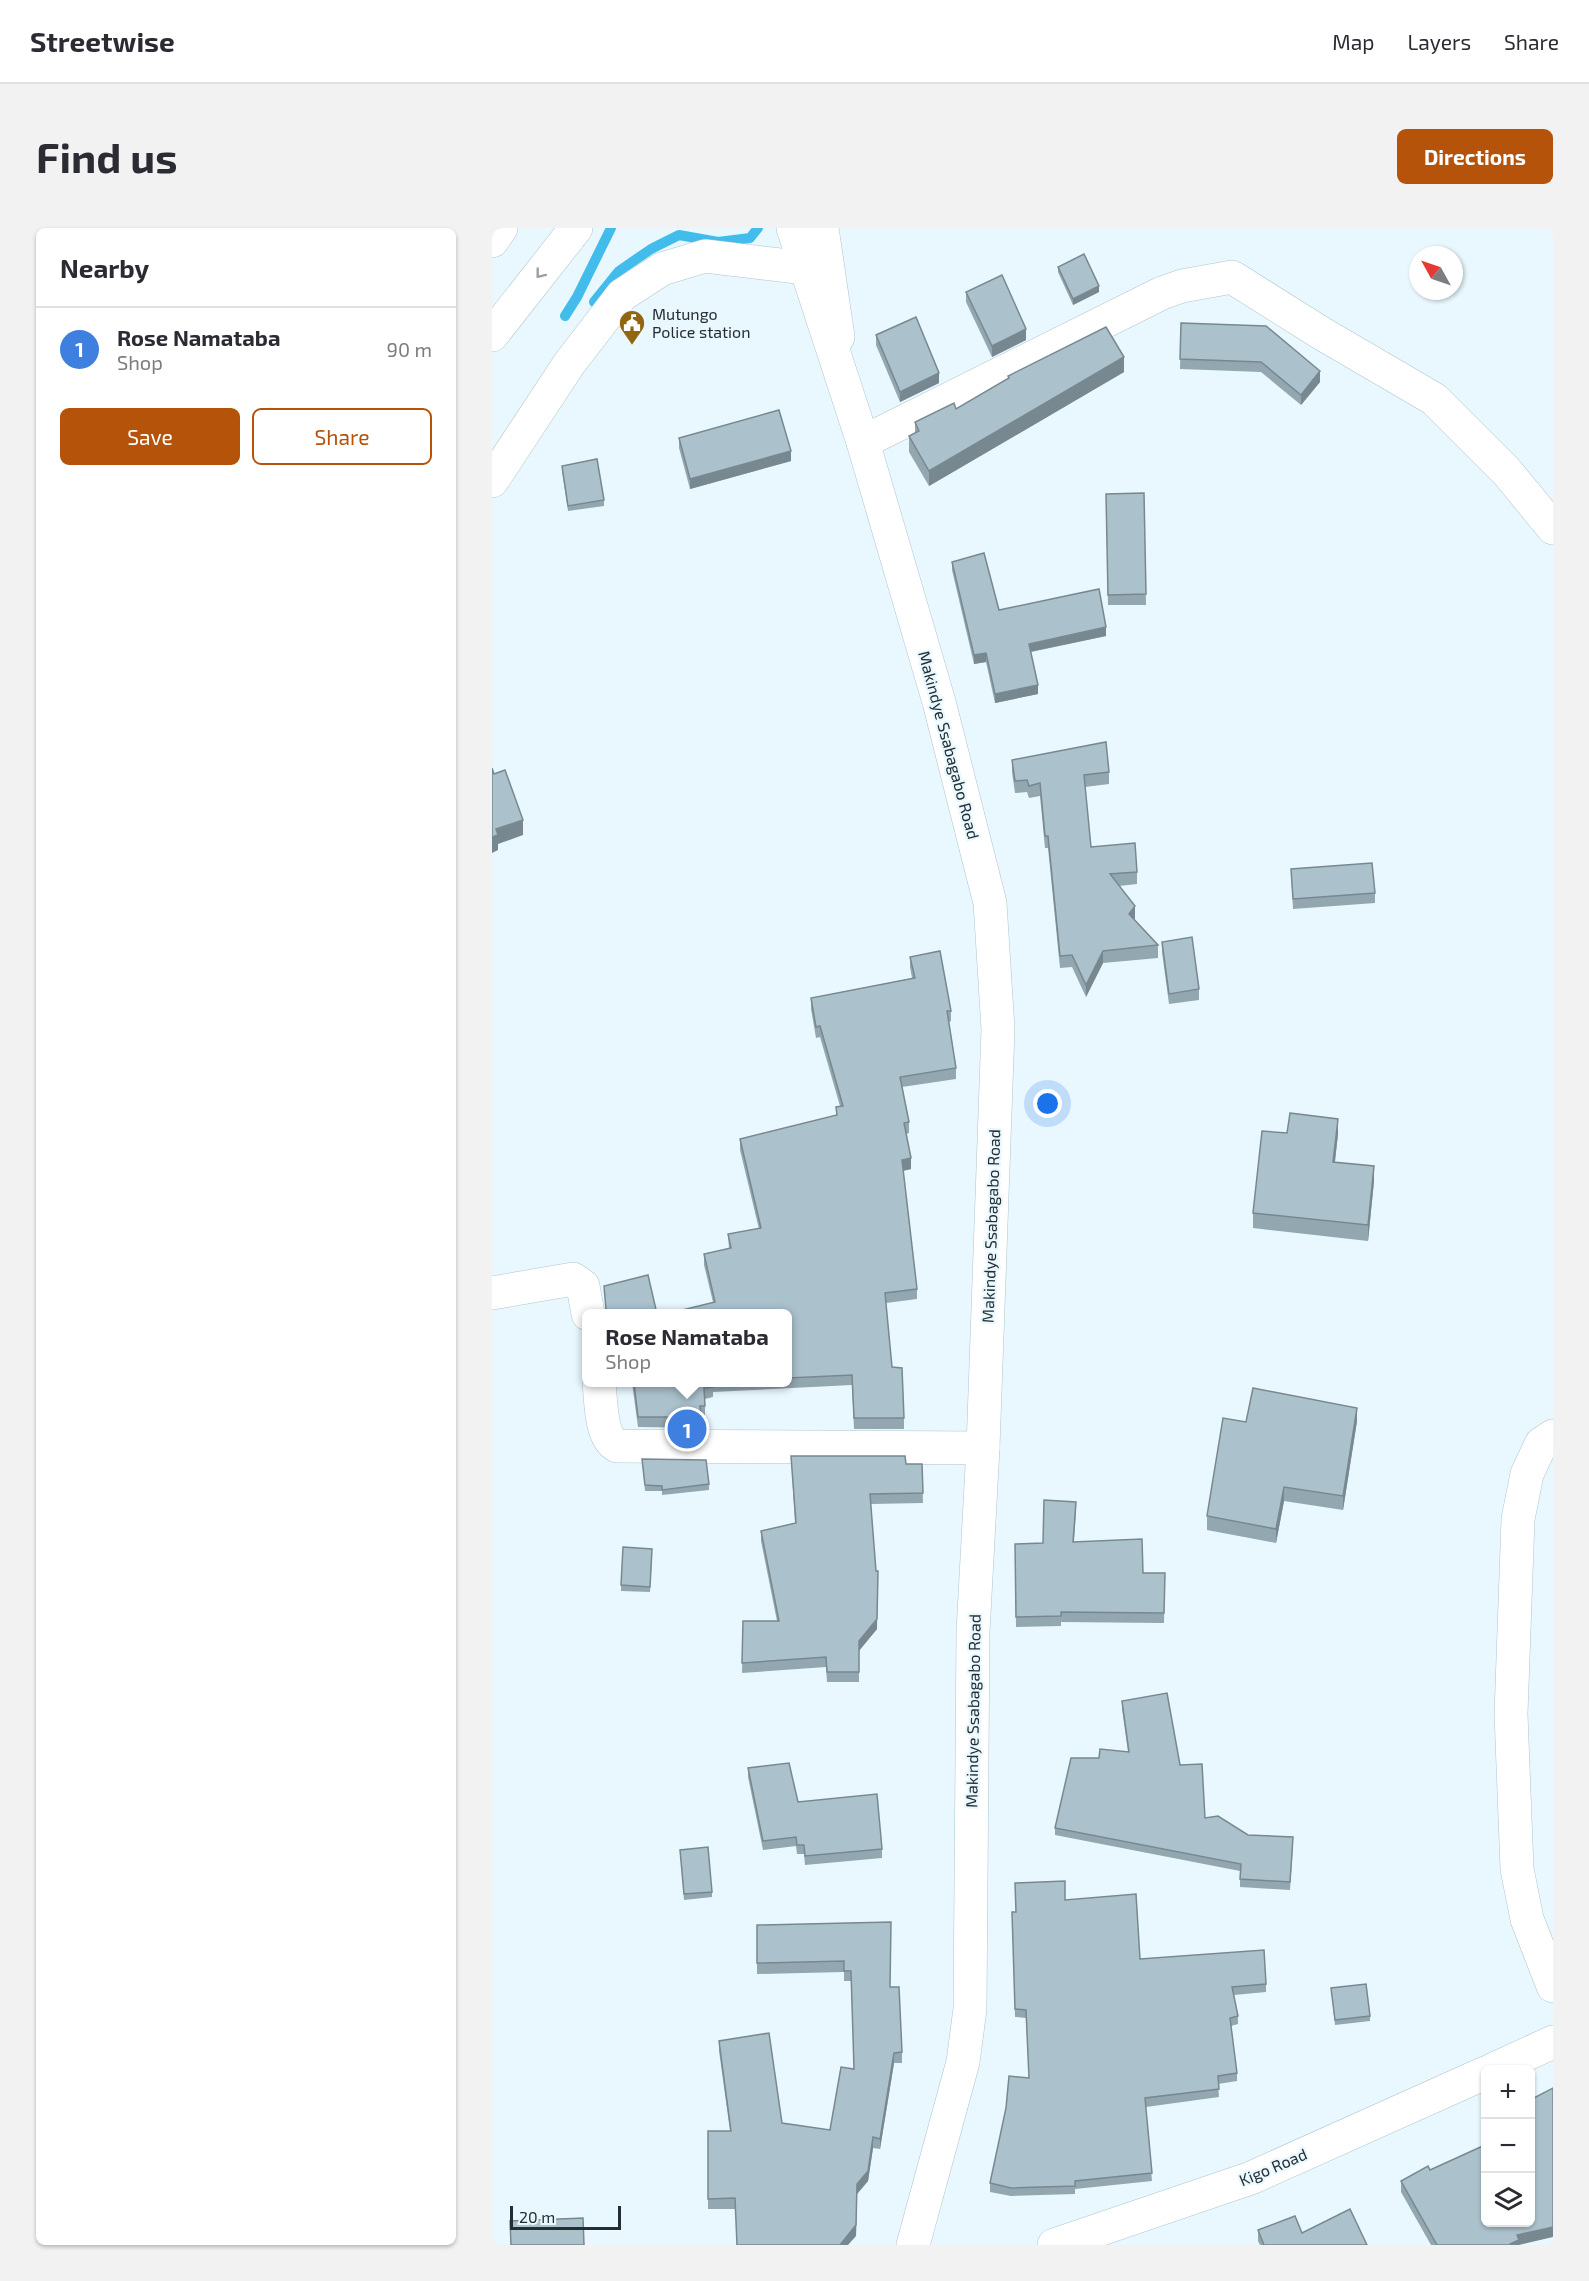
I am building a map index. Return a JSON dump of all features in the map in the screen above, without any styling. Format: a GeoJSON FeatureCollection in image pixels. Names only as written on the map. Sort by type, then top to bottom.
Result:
{"type":"FeatureCollection","features":[{"type":"Feature","properties":{"kind":"main road"},"geometry":{"type":"LineString","coordinates":[[492,241],[501,228]]}},
{"type":"Feature","properties":{"kind":"main road"},"geometry":{"type":"LineString","coordinates":[[492,335],[576,228]]}},
{"type":"Feature","properties":{"kind":"main road","name":"Makindye Ssabagabo Road"},"geometry":{"type":"LineString","coordinates":[[793,228],[863,442],[939,702],[990,903],[998,1029],[983,1448],[973,1632],[970,2009],[963,2062],[913,2245]]}},
{"type":"Feature","properties":{"kind":"main road"},"geometry":{"type":"LineString","coordinates":[[822,228],[845,389]]}},
{"type":"Feature","properties":{"kind":"main road"},"geometry":{"type":"LineString","coordinates":[[492,481],[569,364],[622,295],[662,269],[705,256],[806,268]]}},
{"type":"Feature","properties":{"kind":"main road"},"geometry":{"type":"LineString","coordinates":[[863,442],[1162,293],[1182,286],[1232,277],[1320,333],[1434,399],[1507,472],[1553,528]]}},
{"type":"Feature","properties":{"kind":"main road"},"geometry":{"type":"LineString","coordinates":[[492,1293],[573,1279],[583,1286],[587,1309]]}},
{"type":"Feature","properties":{"kind":"main road"},"geometry":{"type":"LineString","coordinates":[[600,1387],[607,1435],[611,1443],[617,1446],[983,1448]]}},
{"type":"Feature","properties":{"kind":"main road"},"geometry":{"type":"LineString","coordinates":[[1553,1436],[1541,1444],[1527,1474],[1518,1519],[1511,1714],[1517,1869],[1527,1919],[1553,1986]]}},
{"type":"Feature","properties":{"kind":"main road"},"geometry":{"type":"LineString","coordinates":[[1503,2065],[1553,2042]]}},
{"type":"Feature","properties":{"kind":"main road","name":"Kigo Road"},"geometry":{"type":"LineString","coordinates":[[1054,2245],[1251,2178],[1481,2075]]}},
{"type":"Feature","properties":{"kind":"building"},"geometry":{"type":"Polygon","coordinates":[[[1084,254],[1099,286],[1073,299],[1058,267],[1084,254]]]}},
{"type":"Feature","properties":{"kind":"building"},"geometry":{"type":"Polygon","coordinates":[[[1002,275],[1026,329],[992,346],[966,292],[1002,275]]]}},
{"type":"Feature","properties":{"kind":"building"},"geometry":{"type":"Polygon","coordinates":[[[916,317],[939,373],[900,392],[876,335],[916,317]]]}},
{"type":"Feature","properties":{"kind":"building"},"geometry":{"type":"Polygon","coordinates":[[[1181,323],[1266,326],[1320,371],[1301,395],[1261,362],[1180,359],[1181,323]]]}},
{"type":"Feature","properties":{"kind":"building"},"geometry":{"type":"Polygon","coordinates":[[[1106,327],[1124,357],[929,471],[909,436],[919,431],[915,422],[954,403],[956,409],[1009,378],[1008,376],[1106,327]]]}},
{"type":"Feature","properties":{"kind":"building"},"geometry":{"type":"Polygon","coordinates":[[[779,410],[791,451],[690,479],[679,438],[779,410]]]}},
{"type":"Feature","properties":{"kind":"building"},"geometry":{"type":"Polygon","coordinates":[[[597,459],[604,500],[568,506],[562,466],[597,459]]]}},
{"type":"Feature","properties":{"kind":"building"},"geometry":{"type":"Polygon","coordinates":[[[1144,493],[1146,594],[1108,595],[1106,494],[1144,493]]]}},
{"type":"Feature","properties":{"kind":"building"},"geometry":{"type":"Polygon","coordinates":[[[984,553],[999,610],[1099,589],[1106,627],[1029,644],[1038,685],[995,694],[986,653],[974,655],[952,562],[984,553]]]}},
{"type":"Feature","properties":{"kind":"building"},"geometry":{"type":"Polygon","coordinates":[[[1106,742],[1109,772],[1084,775],[1091,847],[1135,843],[1137,872],[1110,874],[1135,906],[1129,914],[1158,945],[1103,951],[1086,985],[1072,955],[1060,956],[1048,836],[1045,836],[1040,783],[1029,786],[1027,780],[1015,781],[1012,760],[1106,742]]]}},
{"type":"Feature","properties":{"kind":"building"},"geometry":{"type":"Polygon","coordinates":[[[492,768],[494,774],[505,770],[523,820],[496,829],[498,835],[492,837],[492,768]]]}},
{"type":"Feature","properties":{"kind":"building"},"geometry":{"type":"Polygon","coordinates":[[[1372,863],[1375,893],[1293,899],[1291,869],[1372,863]]]}},
{"type":"Feature","properties":{"kind":"building"},"geometry":{"type":"Polygon","coordinates":[[[1192,937],[1199,989],[1169,994],[1162,942],[1192,937]]]}},
{"type":"Feature","properties":{"kind":"building"},"geometry":{"type":"Polygon","coordinates":[[[940,951],[951,1011],[947,1011],[956,1068],[900,1077],[909,1122],[904,1123],[911,1158],[902,1160],[917,1289],[885,1293],[892,1367],[902,1368],[904,1418],[854,1418],[852,1375],[792,1378],[792,1309],[686,1309],[715,1302],[704,1254],[731,1248],[728,1234],[761,1228],[740,1139],[837,1115],[836,1107],[843,1106],[820,1026],[816,1027],[811,998],[915,978],[910,957],[940,951]]]}},
{"type":"Feature","properties":{"kind":"building"},"geometry":{"type":"Polygon","coordinates":[[[1290,1113],[1338,1119],[1333,1162],[1374,1166],[1368,1225],[1253,1213],[1262,1131],[1287,1133],[1290,1113]]]}},
{"type":"Feature","properties":{"kind":"building"},"geometry":{"type":"Polygon","coordinates":[[[648,1275],[656,1309],[606,1309],[604,1286],[648,1275]]]}},
{"type":"Feature","properties":{"kind":"building"},"geometry":{"type":"Polygon","coordinates":[[[634,1387],[713,1387],[704,1388],[705,1406],[700,1406],[701,1417],[638,1417],[634,1387]]]}},
{"type":"Feature","properties":{"kind":"building"},"geometry":{"type":"Polygon","coordinates":[[[1253,1388],[1357,1408],[1343,1496],[1284,1487],[1276,1529],[1207,1516],[1223,1418],[1246,1422],[1253,1388]]]}},
{"type":"Feature","properties":{"kind":"building"},"geometry":{"type":"Polygon","coordinates":[[[791,1456],[905,1456],[906,1464],[922,1464],[923,1493],[870,1494],[876,1571],[878,1571],[877,1619],[859,1641],[859,1672],[827,1672],[826,1657],[742,1663],[743,1621],[779,1621],[761,1531],[796,1523],[791,1456]]]}},
{"type":"Feature","properties":{"kind":"building"},"geometry":{"type":"Polygon","coordinates":[[[642,1459],[706,1460],[709,1484],[662,1490],[662,1486],[645,1485],[642,1459]]]}},
{"type":"Feature","properties":{"kind":"building"},"geometry":{"type":"Polygon","coordinates":[[[1044,1500],[1076,1502],[1073,1542],[1142,1539],[1143,1573],[1165,1573],[1164,1613],[1061,1612],[1061,1616],[1016,1617],[1015,1544],[1043,1543],[1044,1500]]]}},
{"type":"Feature","properties":{"kind":"building"},"geometry":{"type":"Polygon","coordinates":[[[623,1547],[652,1549],[650,1587],[621,1585],[623,1547]]]}},
{"type":"Feature","properties":{"kind":"building"},"geometry":{"type":"Polygon","coordinates":[[[1167,1693],[1180,1765],[1202,1764],[1205,1818],[1218,1816],[1248,1835],[1293,1837],[1290,1882],[1240,1879],[1241,1864],[1055,1828],[1071,1758],[1099,1758],[1100,1749],[1129,1752],[1122,1701],[1167,1693]]]}},
{"type":"Feature","properties":{"kind":"building"},"geometry":{"type":"Polygon","coordinates":[[[789,1763],[798,1802],[877,1794],[882,1849],[805,1856],[804,1845],[797,1845],[796,1837],[763,1841],[748,1768],[789,1763]]]}},
{"type":"Feature","properties":{"kind":"building"},"geometry":{"type":"Polygon","coordinates":[[[708,1847],[712,1892],[684,1894],[680,1850],[708,1847]]]}},
{"type":"Feature","properties":{"kind":"building"},"geometry":{"type":"Polygon","coordinates":[[[1065,1881],[1065,1900],[1136,1894],[1140,1959],[1264,1950],[1266,1984],[1232,1987],[1238,2016],[1230,2018],[1237,2073],[1218,2076],[1219,2089],[1145,2098],[1152,2173],[1075,2181],[1075,2186],[1011,2188],[990,2183],[1006,2108],[1009,2076],[1029,2078],[1026,2010],[1015,2009],[1012,1912],[1016,1912],[1015,1883],[1065,1881]]]}},
{"type":"Feature","properties":{"kind":"building"},"geometry":{"type":"Polygon","coordinates":[[[891,1922],[890,1987],[899,1987],[902,2052],[894,2053],[880,2139],[873,2137],[868,2171],[857,2184],[856,2225],[840,2245],[737,2245],[735,2198],[708,2199],[708,2131],[731,2131],[719,2041],[769,2033],[782,2123],[830,2130],[841,2067],[854,2069],[851,1971],[844,1971],[844,1961],[757,1963],[757,1925],[891,1922]]]}},
{"type":"Feature","properties":{"kind":"building"},"geometry":{"type":"Polygon","coordinates":[[[1366,1984],[1370,2016],[1335,2020],[1331,1988],[1366,1984]]]}},
{"type":"Feature","properties":{"kind":"building"},"geometry":{"type":"Polygon","coordinates":[[[1553,2088],[1553,2227],[1517,2235],[1519,2240],[1510,2245],[1437,2245],[1401,2181],[1428,2166],[1430,2170],[1481,2147],[1481,2227],[1535,2227],[1535,2097],[1553,2088]]]}},
{"type":"Feature","properties":{"kind":"building"},"geometry":{"type":"Polygon","coordinates":[[[1350,2209],[1367,2245],[1264,2245],[1258,2230],[1295,2216],[1302,2233],[1350,2209]]]}},
{"type":"Feature","properties":{"kind":"building"},"geometry":{"type":"Polygon","coordinates":[[[583,2218],[584,2245],[511,2245],[510,2221],[583,2218]]]}},
{"type":"Feature","properties":{"kind":"waterway"},"geometry":{"type":"LineString","coordinates":[[565,316],[577,297],[611,228]]}},
{"type":"Feature","properties":{"kind":"waterway"},"geometry":{"type":"LineString","coordinates":[[594,302],[619,271],[651,249],[679,235],[718,242],[750,238],[758,228]]}},
{"type":"Feature","properties":{"kind":"place","name":"Mutungo Police station"},"geometry":{"type":"Point","coordinates":[632,346]}},
{"type":"Feature","properties":{"kind":"place","name":"Rose Namataba"},"geometry":{"type":"Point","coordinates":[687,1429]}}]}
